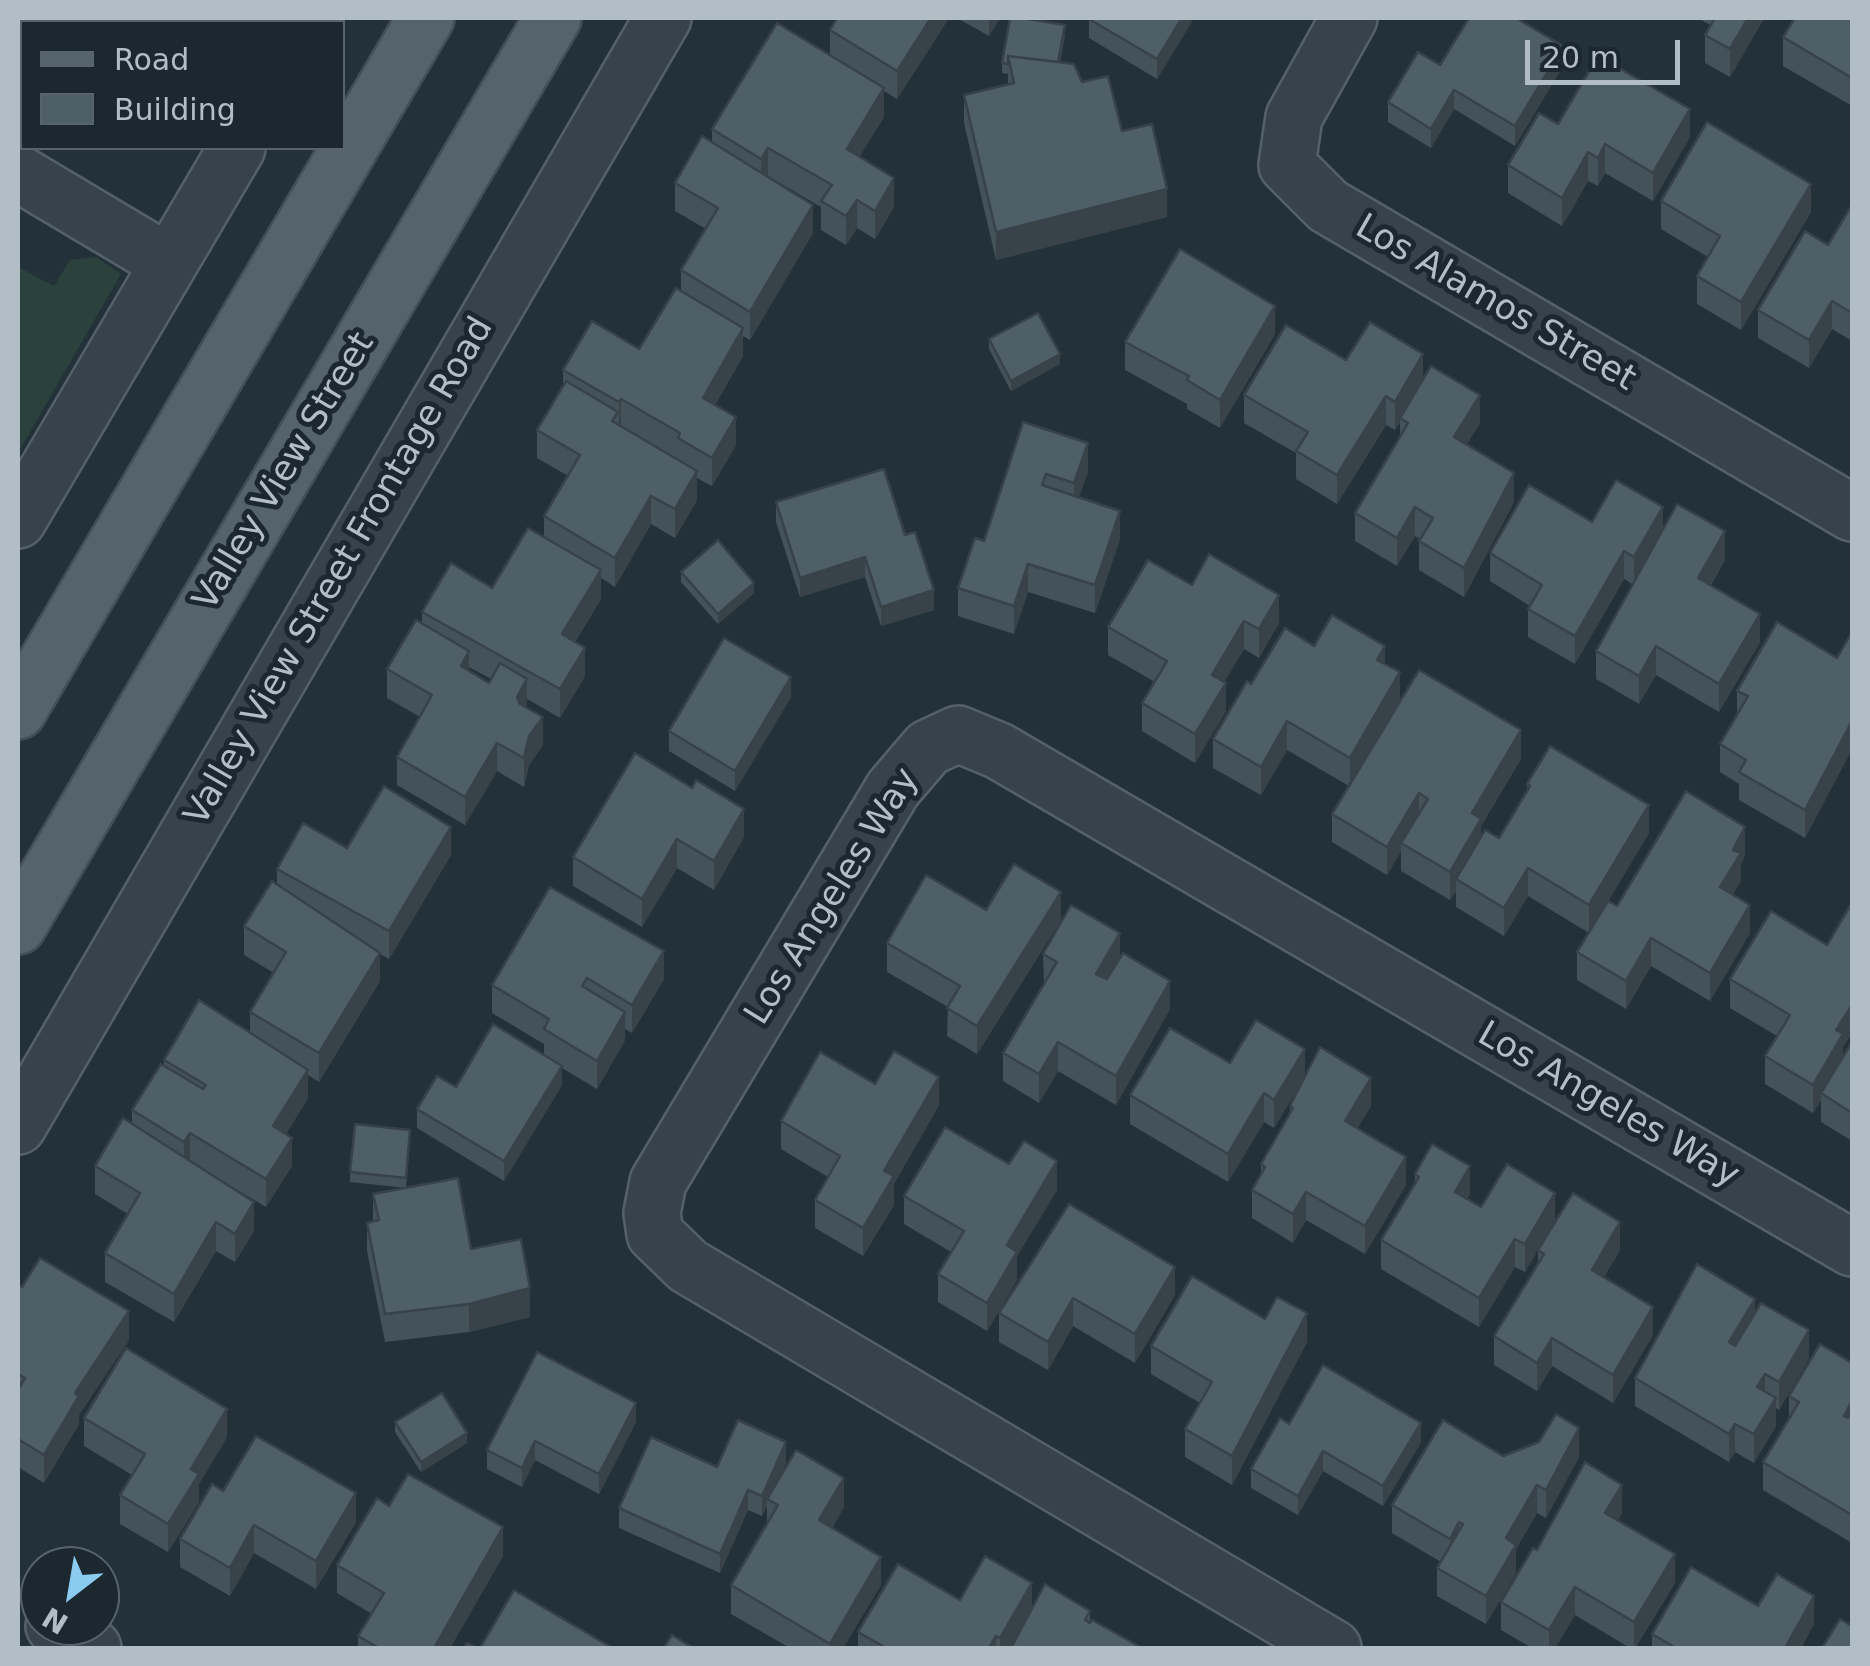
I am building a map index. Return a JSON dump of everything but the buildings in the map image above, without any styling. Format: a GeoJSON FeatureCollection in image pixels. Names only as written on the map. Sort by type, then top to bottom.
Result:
{"type":"FeatureCollection","features":[{"type":"Feature","properties":{"kind":"main road"},"geometry":{"type":"LineString","coordinates":[[18,711],[426,18]]}},
{"type":"Feature","properties":{"kind":"main road","name":"Valley View Street"},"geometry":{"type":"LineString","coordinates":[[18,926],[553,18]]}},
{"type":"Feature","properties":{"kind":"street","name":"Valley View Street Frontage Road"},"geometry":{"type":"LineString","coordinates":[[18,1126],[663,18]]}},
{"type":"Feature","properties":{"kind":"street","name":"Los Alamos Street"},"geometry":{"type":"LineString","coordinates":[[1349,18],[1294,118],[1287,165],[1328,206],[1852,513]]}},
{"type":"Feature","properties":{"kind":"street"},"geometry":{"type":"LineString","coordinates":[[18,520],[235,150]]}},
{"type":"Feature","properties":{"kind":"street"},"geometry":{"type":"LineString","coordinates":[[18,173],[169,263]]}},
{"type":"Feature","properties":{"kind":"street","name":"Los Angeles Way"},"geometry":{"type":"LineString","coordinates":[[1332,1648],[688,1266],[655,1234],[652,1213],[658,1182],[893,789],[928,748],[958,734],[999,751],[1852,1248]]}},
{"type":"Feature","properties":{"kind":"green space"},"geometry":{"type":"Polygon","coordinates":[[[96,257],[121,274],[18,453],[18,267],[54,286],[70,260],[96,257]]]}}]}
